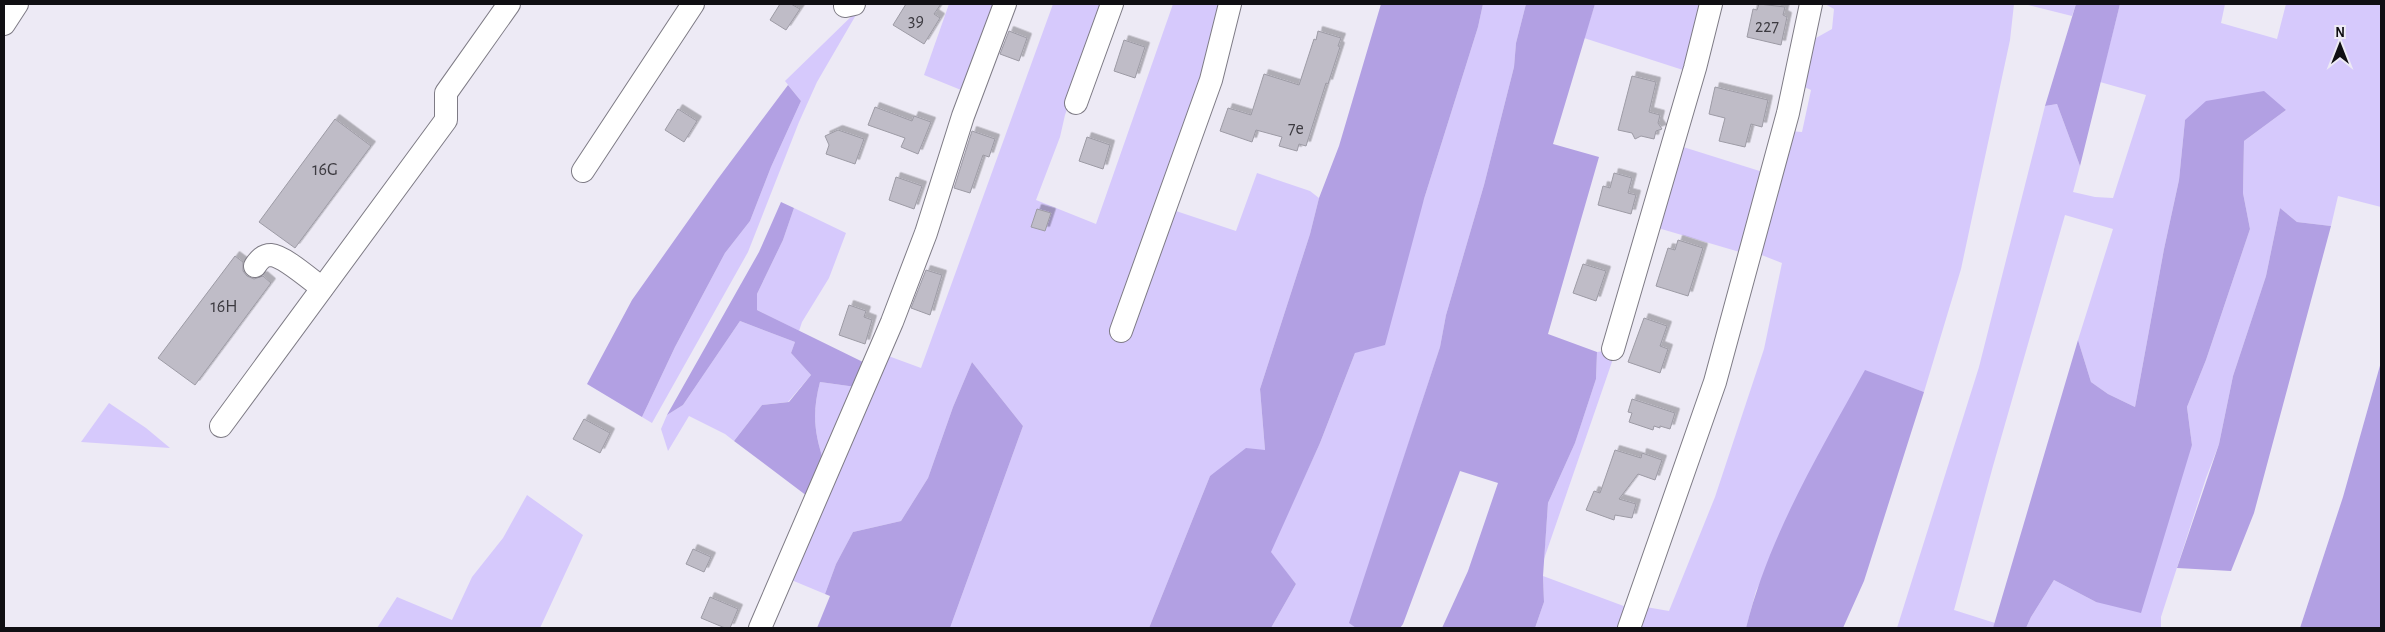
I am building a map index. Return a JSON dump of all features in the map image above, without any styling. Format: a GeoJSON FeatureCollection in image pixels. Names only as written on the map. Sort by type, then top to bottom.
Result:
{"type":"FeatureCollection","features":[{"type":"Feature","properties":{"kind":"street"},"geometry":{"type":"LineString","coordinates":[[4,24],[17,4]]}},
{"type":"Feature","properties":{"kind":"street"},"geometry":{"type":"LineString","coordinates":[[221,426],[446,120],[446,93],[509,4]]}},
{"type":"Feature","properties":{"kind":"street"},"geometry":{"type":"LineString","coordinates":[[582,171],[693,4]]}},
{"type":"Feature","properties":{"kind":"street"},"geometry":{"type":"LineString","coordinates":[[760,628],[892,322],[926,233],[964,116],[1005,4]]}},
{"type":"Feature","properties":{"kind":"street"},"geometry":{"type":"LineString","coordinates":[[1076,103],[1112,4]]}},
{"type":"Feature","properties":{"kind":"street"},"geometry":{"type":"LineString","coordinates":[[1121,331],[1211,80],[1230,4]]}},
{"type":"Feature","properties":{"kind":"street"},"geometry":{"type":"LineString","coordinates":[[1613,349],[1690,86],[1711,4]]}},
{"type":"Feature","properties":{"kind":"street"},"geometry":{"type":"LineString","coordinates":[[1629,628],[1715,382],[1788,113],[1811,4]]}},
{"type":"Feature","properties":{"kind":"street"},"geometry":{"type":"LineString","coordinates":[[255,266],[260,258],[266,256],[279,257],[322,288]]}},
{"type":"Feature","properties":{"kind":"shaded area"},"geometry":{"type":"Polygon","coordinates":[[[949,4],[997,4],[966,92],[924,75],[949,4]]]}},
{"type":"Feature","properties":{"kind":"shaded area"},"geometry":{"type":"Polygon","coordinates":[[[1053,4],[1103,4],[1065,115],[1060,137],[1036,200],[1096,224],[1173,4],[1225,4],[1170,209],[1236,231],[1257,173],[1310,191],[1319,198],[1310,234],[1260,389],[1265,450],[1210,476],[1149,628],[950,628],[1023,426],[972,362],[953,407],[928,478],[901,521],[853,532],[836,564],[825,594],[789,579],[883,354],[921,368],[1053,4]]]}},
{"type":"Feature","properties":{"kind":"shaded area"},"geometry":{"type":"Polygon","coordinates":[[[1381,4],[1483,4],[1478,27],[1424,199],[1385,345],[1355,353],[1320,443],[1271,552],[1296,584],[1271,628],[1149,628],[1210,476],[1246,448],[1265,450],[1260,389],[1310,234],[1319,198],[1339,146],[1381,4]]]}},
{"type":"Feature","properties":{"kind":"shaded area"},"geometry":{"type":"Polygon","coordinates":[[[1483,4],[1526,4],[1516,43],[1514,67],[1484,185],[1446,315],[1440,347],[1350,623],[1356,628],[1271,628],[1296,584],[1270,552],[1320,443],[1355,353],[1424,199],[1478,27],[1483,4]]]}},
{"type":"Feature","properties":{"kind":"shaded area"},"geometry":{"type":"Polygon","coordinates":[[[1526,4],[1595,4],[1553,144],[1599,157],[1548,334],[1597,352],[1596,379],[1575,443],[1548,503],[1543,576],[1544,602],[1535,628],[1442,628],[1468,571],[1498,483],[1460,471],[1403,624],[1400,628],[1356,628],[1349,623],[1440,347],[1446,315],[1484,185],[1514,67],[1516,43],[1526,4]]]}},
{"type":"Feature","properties":{"kind":"shaded area"},"geometry":{"type":"Polygon","coordinates":[[[1595,4],[1701,4],[1683,70],[1584,38],[1595,4]]]}},
{"type":"Feature","properties":{"kind":"shaded area"},"geometry":{"type":"Polygon","coordinates":[[[1825,4],[2014,4],[2010,40],[1961,269],[1924,392],[1865,371],[1756,591],[1746,628],[1638,628],[1646,607],[1669,611],[1715,497],[1764,349],[1782,263],[1759,254],[1789,131],[1802,132],[1811,90],[1800,85],[1816,38],[1832,29],[1834,9],[1825,4]]]}},
{"type":"Feature","properties":{"kind":"shaded area"},"geometry":{"type":"Polygon","coordinates":[[[2024,4],[2076,4],[2072,16],[2024,4]]]}},
{"type":"Feature","properties":{"kind":"shaded area"},"geometry":{"type":"Polygon","coordinates":[[[2076,4],[2120,4],[2080,166],[2057,104],[2045,106],[2076,4]]]}},
{"type":"Feature","properties":{"kind":"shaded area"},"geometry":{"type":"Polygon","coordinates":[[[2120,4],[2225,4],[2221,23],[2277,39],[2286,4],[2381,4],[2381,207],[2338,196],[2331,226],[2297,222],[2280,208],[2266,276],[2233,376],[2219,444],[2206,478],[2161,617],[2161,628],[2026,628],[2054,580],[2096,602],[2192,445],[2187,407],[2206,360],[2250,229],[2243,193],[2244,141],[2286,110],[2185,120],[2179,180],[2164,249],[2135,407],[2108,394],[2091,382],[2078,340],[2113,229],[2065,215],[1954,610],[1995,623],[1993,628],[1897,628],[1979,367],[2045,106],[2057,104],[2080,166],[2073,192],[2095,197],[2113,198],[2146,95],[2100,82],[2120,4]]]}},
{"type":"Feature","properties":{"kind":"shaded area"},"geometry":{"type":"Polygon","coordinates":[[[860,8],[817,82],[799,122],[748,252],[652,423],[642,417],[675,347],[725,253],[750,221],[771,167],[801,101],[785,81],[860,8]]]}},
{"type":"Feature","properties":{"kind":"shaded area"},"geometry":{"type":"Polygon","coordinates":[[[788,85],[801,101],[771,167],[750,221],[725,253],[675,347],[642,417],[587,384],[632,300],[717,180],[788,85]]]}},
{"type":"Feature","properties":{"kind":"shaded area"},"geometry":{"type":"Polygon","coordinates":[[[2264,91],[2286,110],[2244,141],[2243,193],[2250,229],[2206,360],[2187,407],[2192,445],[2141,613],[2096,602],[2054,580],[2026,628],[1993,628],[2078,340],[2091,382],[2108,394],[2135,407],[2164,249],[2179,180],[2185,120],[2206,101],[2264,91]]]}},
{"type":"Feature","properties":{"kind":"shaded area"},"geometry":{"type":"Polygon","coordinates":[[[1680,146],[1766,173],[1743,253],[1658,228],[1680,146]]]}},
{"type":"Feature","properties":{"kind":"shaded area"},"geometry":{"type":"Polygon","coordinates":[[[781,202],[794,208],[783,240],[757,294],[757,310],[865,363],[856,387],[820,382],[815,422],[824,462],[807,496],[734,441],[762,405],[789,402],[811,375],[791,353],[795,342],[740,321],[683,405],[667,415],[759,252],[781,202]]]}},
{"type":"Feature","properties":{"kind":"shaded area"},"geometry":{"type":"Polygon","coordinates":[[[794,208],[846,233],[829,278],[802,322],[799,331],[757,310],[757,294],[783,240],[794,208]]]}},
{"type":"Feature","properties":{"kind":"shaded area"},"geometry":{"type":"Polygon","coordinates":[[[2280,208],[2297,222],[2331,226],[2254,513],[2231,571],[2177,568],[2219,444],[2233,376],[2266,276],[2280,208]]]}},
{"type":"Feature","properties":{"kind":"shaded area"},"geometry":{"type":"Polygon","coordinates":[[[740,321],[795,342],[791,353],[811,375],[788,402],[762,405],[734,441],[725,434],[689,416],[668,451],[661,429],[667,415],[683,405],[740,321]]]}},
{"type":"Feature","properties":{"kind":"shaded area"},"geometry":{"type":"Polygon","coordinates":[[[1604,351],[1614,356],[1544,559],[1548,503],[1575,443],[1596,379],[1597,352],[1604,351]]]}},
{"type":"Feature","properties":{"kind":"shaded area"},"geometry":{"type":"Polygon","coordinates":[[[972,362],[1023,426],[950,628],[817,628],[830,596],[825,594],[836,564],[853,532],[901,521],[928,478],[953,407],[972,362]]]}},
{"type":"Feature","properties":{"kind":"shaded area"},"geometry":{"type":"Polygon","coordinates":[[[2381,362],[2381,628],[2300,628],[2343,497],[2381,362]]]}},
{"type":"Feature","properties":{"kind":"shaded area"},"geometry":{"type":"Polygon","coordinates":[[[1865,370],[1924,392],[1864,581],[1843,628],[1746,628],[1756,594],[1782,528],[1813,464],[1865,370]]]}},
{"type":"Feature","properties":{"kind":"shaded area"},"geometry":{"type":"Polygon","coordinates":[[[820,382],[856,387],[824,462],[815,422],[820,382]]]}},
{"type":"Feature","properties":{"kind":"shaded area"},"geometry":{"type":"Polygon","coordinates":[[[109,403],[146,428],[170,448],[81,442],[109,403]]]}},
{"type":"Feature","properties":{"kind":"shaded area"},"geometry":{"type":"Polygon","coordinates":[[[527,495],[583,535],[540,628],[377,628],[397,597],[452,620],[472,577],[503,538],[527,495]]]}},
{"type":"Feature","properties":{"kind":"shaded area"},"geometry":{"type":"Polygon","coordinates":[[[1543,576],[1629,608],[1623,628],[1535,628],[1544,602],[1543,576]]]}},
{"type":"Feature","properties":{"kind":"building"},"geometry":{"type":"Polygon","coordinates":[[[780,4],[791,4],[800,9],[786,30],[770,20],[780,4]]]}},
{"type":"Feature","properties":{"kind":"building"},"geometry":{"type":"Polygon","coordinates":[[[906,4],[941,4],[934,14],[940,18],[924,44],[893,25],[906,4]]]}},
{"type":"Feature","properties":{"kind":"building"},"geometry":{"type":"Polygon","coordinates":[[[1759,4],[1785,7],[1783,15],[1787,17],[1781,45],[1747,37],[1753,9],[1757,10],[1759,4]]]}},
{"type":"Feature","properties":{"kind":"building"},"geometry":{"type":"Polygon","coordinates":[[[1009,31],[1027,38],[1019,61],[1000,54],[1009,31]]]}},
{"type":"Feature","properties":{"kind":"building"},"geometry":{"type":"Polygon","coordinates":[[[1318,31],[1341,38],[1338,46],[1340,47],[1328,84],[1326,83],[1306,146],[1299,144],[1297,151],[1279,146],[1282,137],[1256,130],[1252,142],[1220,131],[1228,108],[1251,115],[1264,74],[1299,85],[1318,31]]]}},
{"type":"Feature","properties":{"kind":"building"},"geometry":{"type":"Polygon","coordinates":[[[1124,40],[1145,47],[1135,78],[1114,71],[1124,40]]]}},
{"type":"Feature","properties":{"kind":"building"},"geometry":{"type":"Polygon","coordinates":[[[1632,76],[1656,82],[1649,112],[1660,115],[1658,123],[1662,129],[1656,131],[1654,139],[1641,136],[1635,139],[1632,133],[1618,130],[1632,76]]]}},
{"type":"Feature","properties":{"kind":"building"},"geometry":{"type":"Polygon","coordinates":[[[1715,87],[1768,100],[1762,127],[1751,124],[1745,147],[1719,141],[1725,118],[1709,114],[1715,87]]]}},
{"type":"Feature","properties":{"kind":"building"},"geometry":{"type":"Polygon","coordinates":[[[875,107],[912,121],[914,116],[931,122],[918,154],[901,147],[905,138],[868,125],[875,107]]]}},
{"type":"Feature","properties":{"kind":"building"},"geometry":{"type":"Polygon","coordinates":[[[678,109],[697,121],[684,142],[665,130],[678,109]]]}},
{"type":"Feature","properties":{"kind":"building"},"geometry":{"type":"Polygon","coordinates":[[[335,119],[371,146],[295,248],[259,222],[335,119]]]}},
{"type":"Feature","properties":{"kind":"building"},"geometry":{"type":"Polygon","coordinates":[[[838,130],[864,139],[855,164],[826,154],[829,145],[825,136],[838,130]]]}},
{"type":"Feature","properties":{"kind":"building"},"geometry":{"type":"Polygon","coordinates":[[[972,131],[995,139],[989,157],[983,155],[970,193],[954,188],[972,131]]]}},
{"type":"Feature","properties":{"kind":"building"},"geometry":{"type":"Polygon","coordinates":[[[1087,137],[1110,145],[1103,169],[1079,161],[1087,137]]]}},
{"type":"Feature","properties":{"kind":"building"},"geometry":{"type":"Polygon","coordinates":[[[1614,173],[1632,178],[1628,193],[1636,195],[1631,214],[1598,205],[1603,186],[1610,188],[1614,173]]]}},
{"type":"Feature","properties":{"kind":"building"},"geometry":{"type":"Polygon","coordinates":[[[896,177],[922,186],[914,209],[889,200],[896,177]]]}},
{"type":"Feature","properties":{"kind":"building"},"geometry":{"type":"Polygon","coordinates":[[[1037,209],[1051,213],[1045,231],[1031,227],[1037,209]]]}},
{"type":"Feature","properties":{"kind":"building"},"geometry":{"type":"Polygon","coordinates":[[[1678,240],[1703,248],[1688,296],[1656,286],[1668,248],[1675,250],[1678,240]]]}},
{"type":"Feature","properties":{"kind":"building"},"geometry":{"type":"Polygon","coordinates":[[[235,256],[243,262],[243,271],[247,276],[254,279],[263,276],[271,283],[195,385],[158,358],[235,256]]]}},
{"type":"Feature","properties":{"kind":"building"},"geometry":{"type":"Polygon","coordinates":[[[1583,264],[1606,271],[1596,301],[1573,293],[1583,264]]]}},
{"type":"Feature","properties":{"kind":"building"},"geometry":{"type":"Polygon","coordinates":[[[926,270],[942,275],[930,315],[911,308],[926,270]]]}},
{"type":"Feature","properties":{"kind":"building"},"geometry":{"type":"Polygon","coordinates":[[[849,305],[866,311],[864,317],[872,320],[865,344],[839,335],[849,305]]]}},
{"type":"Feature","properties":{"kind":"building"},"geometry":{"type":"Polygon","coordinates":[[[1644,318],[1667,326],[1660,346],[1668,349],[1660,373],[1628,362],[1644,318]]]}},
{"type":"Feature","properties":{"kind":"building"},"geometry":{"type":"Polygon","coordinates":[[[1632,399],[1675,413],[1670,429],[1654,426],[1653,430],[1629,422],[1632,413],[1628,412],[1632,399]]]}},
{"type":"Feature","properties":{"kind":"building"},"geometry":{"type":"Polygon","coordinates":[[[584,419],[610,433],[600,453],[573,439],[584,419]]]}},
{"type":"Feature","properties":{"kind":"building"},"geometry":{"type":"Polygon","coordinates":[[[1615,450],[1641,458],[1642,453],[1662,460],[1655,480],[1638,474],[1619,499],[1636,504],[1632,518],[1615,515],[1614,520],[1586,510],[1594,491],[1600,493],[1615,450]]]}},
{"type":"Feature","properties":{"kind":"building"},"geometry":{"type":"Polygon","coordinates":[[[693,549],[711,557],[704,572],[686,564],[693,549]]]}},
{"type":"Feature","properties":{"kind":"building"},"geometry":{"type":"Polygon","coordinates":[[[710,597],[738,609],[730,628],[725,628],[701,618],[710,597]]]}}]}
